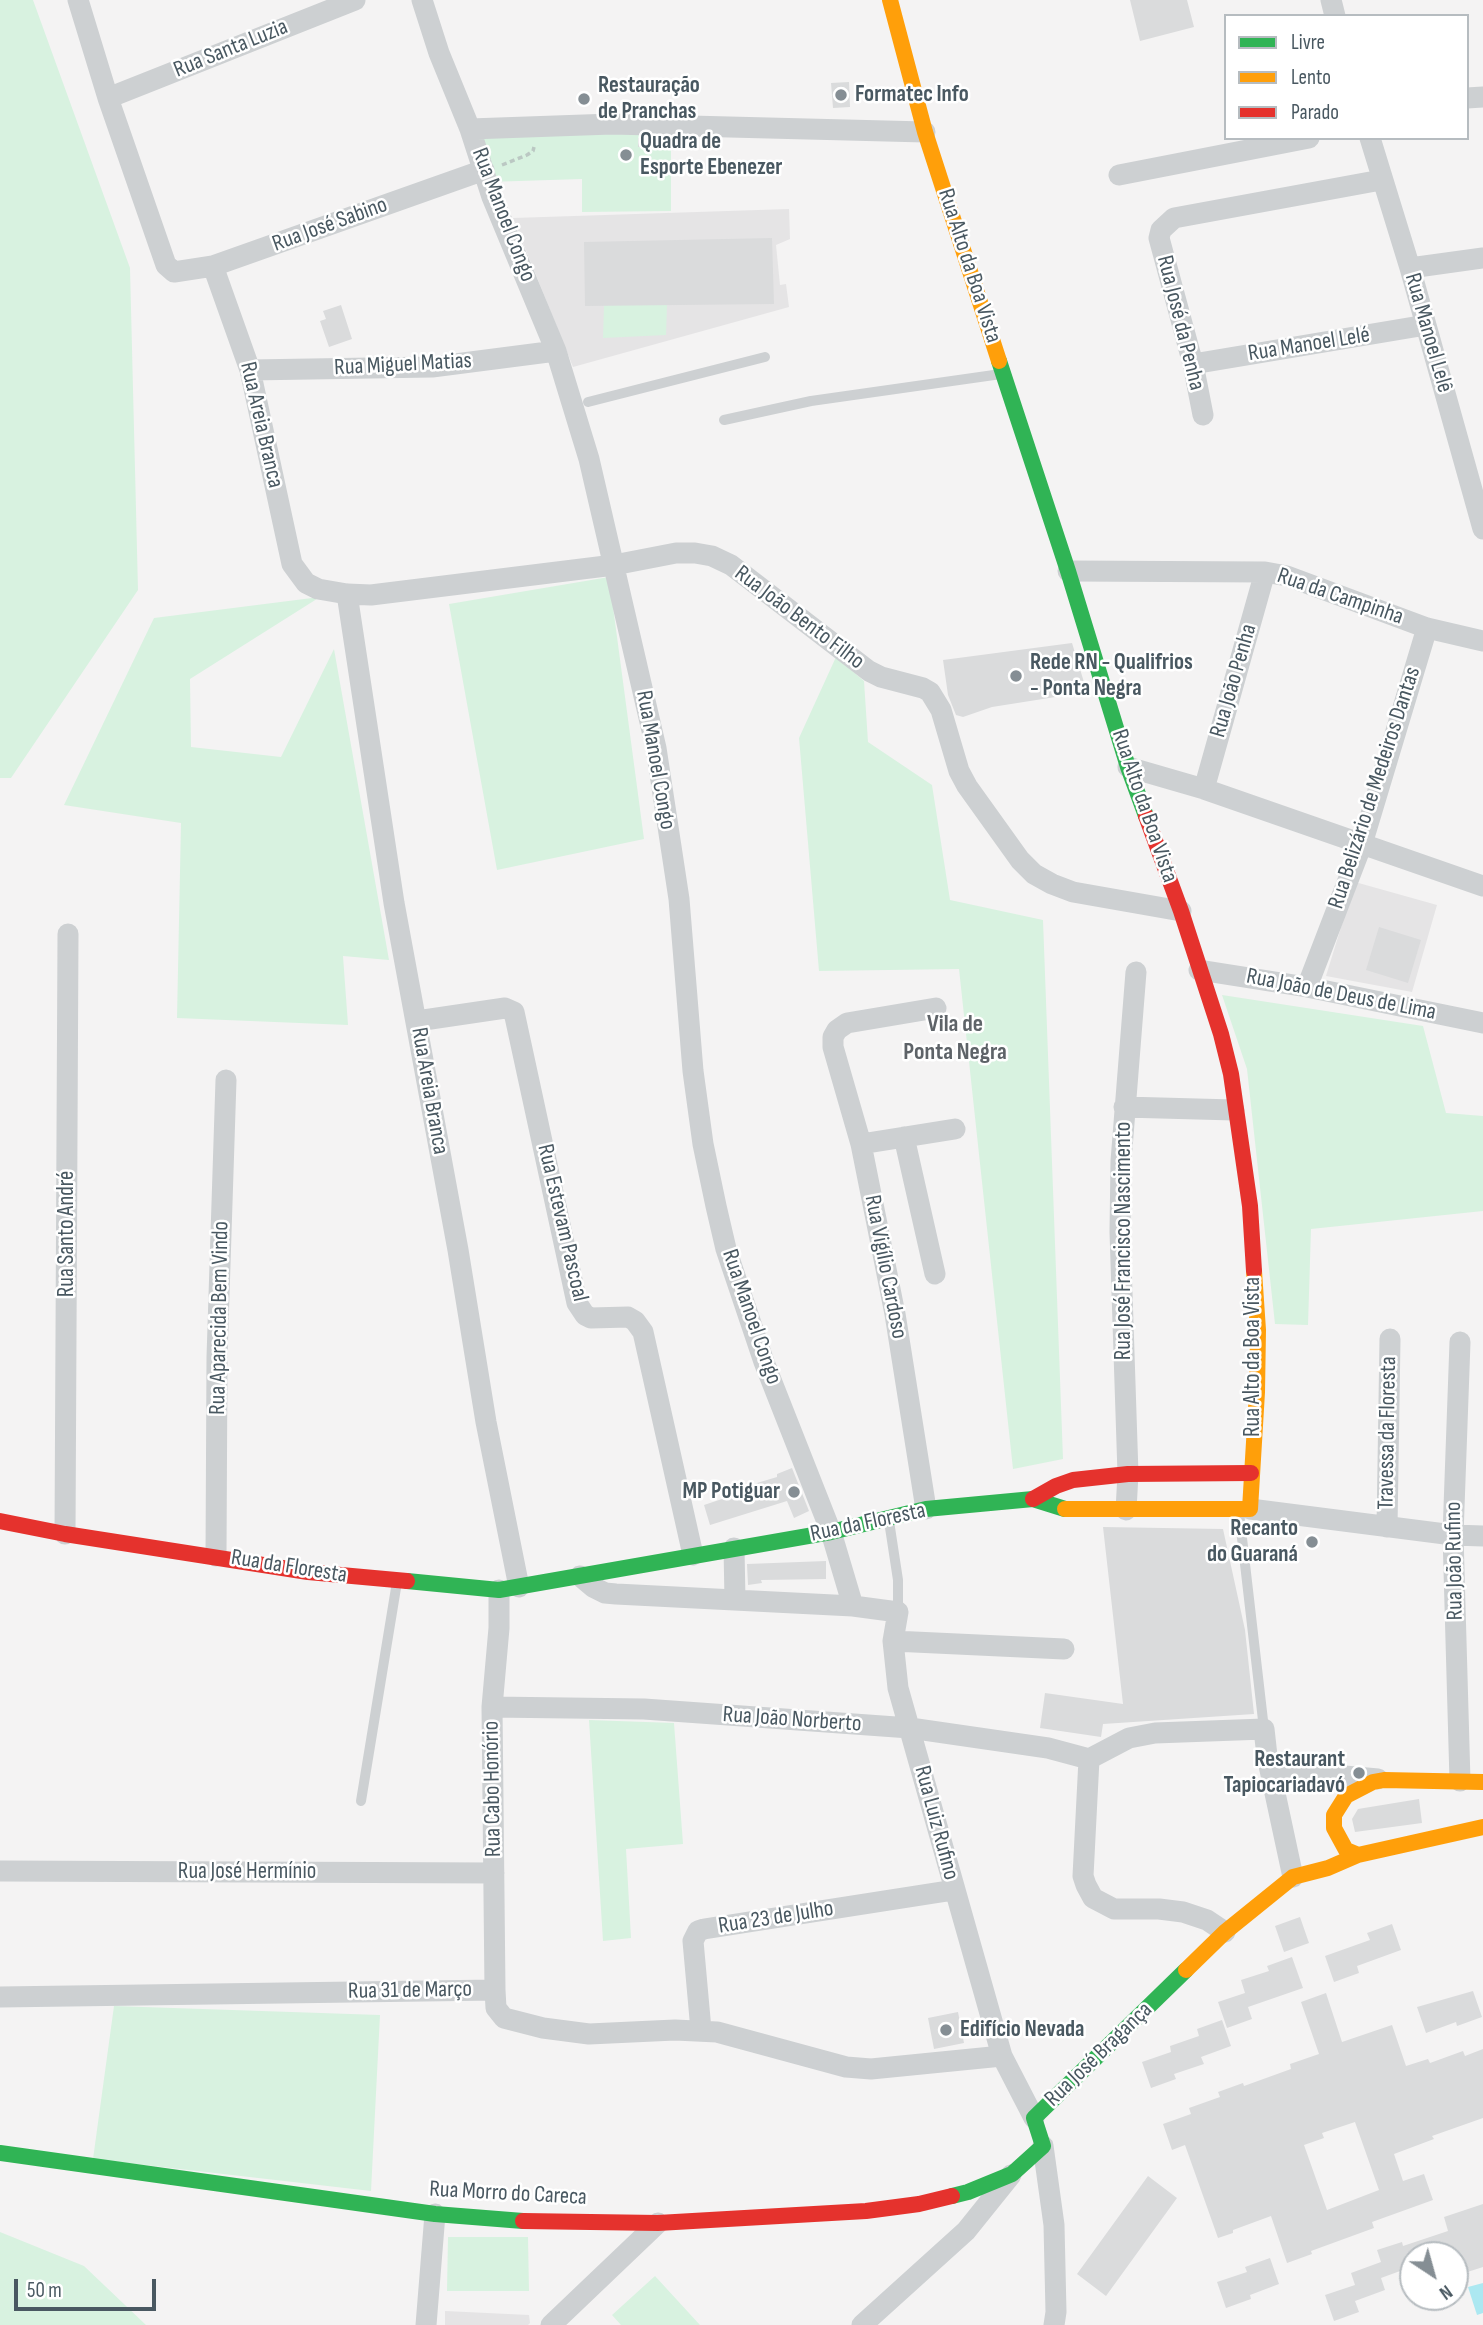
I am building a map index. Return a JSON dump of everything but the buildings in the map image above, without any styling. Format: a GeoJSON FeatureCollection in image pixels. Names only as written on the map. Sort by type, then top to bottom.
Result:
{"type":"FeatureCollection","features":[{"type":"Feature","properties":{"kind":"street"},"geometry":{"type":"LineString","coordinates":[[78,0],[108,98]]}},
{"type":"Feature","properties":{"kind":"street","name":"Rua Santa Luzia"},"geometry":{"type":"LineString","coordinates":[[108,98],[355,0]]}},
{"type":"Feature","properties":{"kind":"street","name":"Rua Manoel Congo"},"geometry":{"type":"LineString","coordinates":[[422,0],[439,53],[470,128],[492,197],[581,404],[656,748],[679,899],[694,1083],[716,1206],[726,1249],[764,1362],[831,1532]]}},
{"type":"Feature","properties":{"kind":"street","name":"Rua Alto da Boa Vista"},"geometry":{"type":"LineString","coordinates":[[890,0],[925,132],[1068,571],[1128,767],[1181,911],[1231,1074],[1234,1110],[1250,1206],[1258,1330],[1251,1473],[1244,1509]]}},
{"type":"Feature","properties":{"kind":"street","name":"Rua José Sabino"},"geometry":{"type":"LineString","coordinates":[[108,98],[166,265],[174,272],[213,266],[484,170]]}},
{"type":"Feature","properties":{"kind":"street"},"geometry":{"type":"LineString","coordinates":[[470,128],[612,124],[925,132]]}},
{"type":"Feature","properties":{"kind":"street"},"geometry":{"type":"LineString","coordinates":[[1119,175],[1298,140]]}},
{"type":"Feature","properties":{"kind":"street","name":"Rua Manoel Lelê"},"geometry":{"type":"LineString","coordinates":[[1371,140],[1410,268],[1483,529]]}},
{"type":"Feature","properties":{"kind":"street","name":"Rua José da Penha"},"geometry":{"type":"LineString","coordinates":[[1203,415],[1193,364],[1159,238],[1161,230],[1174,218],[1381,180]]}},
{"type":"Feature","properties":{"kind":"street"},"geometry":{"type":"LineString","coordinates":[[1410,268],[1483,258]]}},
{"type":"Feature","properties":{"kind":"street","name":"Rua Areia Branca"},"geometry":{"type":"LineString","coordinates":[[213,266],[250,370],[292,564],[306,583]]}},
{"type":"Feature","properties":{"kind":"street","name":"Rua Manoel Lelé"},"geometry":{"type":"LineString","coordinates":[[1193,364],[1426,326]]}},
{"type":"Feature","properties":{"kind":"street","name":"Rua Miguel Matias"},"geometry":{"type":"LineString","coordinates":[[250,370],[432,367],[556,351]]}},
{"type":"Feature","properties":{"kind":"street","name":"Rua João Bento Filho"},"geometry":{"type":"LineString","coordinates":[[306,583],[318,589],[371,595],[614,565],[676,553],[695,552],[712,556],[731,565],[869,671],[930,692],[941,710],[958,771],[1020,860],[1034,874],[1073,892],[1181,911]]}},
{"type":"Feature","properties":{"kind":"street","name":"Rua da Campinha"},"geometry":{"type":"LineString","coordinates":[[1068,571],[1265,572],[1287,576],[1427,628],[1483,641]]}},
{"type":"Feature","properties":{"kind":"street","name":"Rua João Penha"},"geometry":{"type":"LineString","coordinates":[[1204,789],[1265,572]]}},
{"type":"Feature","properties":{"kind":"street","name":"Rua Areia Branca"},"geometry":{"type":"LineString","coordinates":[[347,594],[394,902],[458,1250],[509,1588]]}},
{"type":"Feature","properties":{"kind":"street","name":"Rua Belizário de Medeiros Dantas"},"geometry":{"type":"LineString","coordinates":[[1307,987],[1362,844],[1427,628]]}},
{"type":"Feature","properties":{"kind":"street"},"geometry":{"type":"LineString","coordinates":[[1128,767],[1204,789],[1483,886]]}},
{"type":"Feature","properties":{"kind":"street","name":"Rua Santo André"},"geometry":{"type":"LineString","coordinates":[[65,1534],[68,934]]}},
{"type":"Feature","properties":{"kind":"street","name":"Rua João de Deus de Lima"},"geometry":{"type":"LineString","coordinates":[[1199,970],[1307,987],[1483,1023]]}},
{"type":"Feature","properties":{"kind":"street","name":"Rua José Francisco Nascimento"},"geometry":{"type":"LineString","coordinates":[[1126,1510],[1128,1474],[1120,1232],[1121,1135],[1136,972]]}},
{"type":"Feature","properties":{"kind":"street","name":"Rua Estevam Pascoal"},"geometry":{"type":"LineString","coordinates":[[417,1021],[510,1009],[516,1017],[578,1303],[584,1315],[592,1318],[628,1317],[635,1321],[643,1332],[693,1555]]}},
{"type":"Feature","properties":{"kind":"street","name":"Rua Vigílio Cardoso"},"geometry":{"type":"LineString","coordinates":[[926,1509],[895,1314],[861,1144],[833,1047],[833,1037],[836,1030],[847,1023],[936,1009]]}},
{"type":"Feature","properties":{"kind":"street","name":"Rua Aparecida Bem Vindo"},"geometry":{"type":"LineString","coordinates":[[216,1556],[218,1357],[226,1080]]}},
{"type":"Feature","properties":{"kind":"street"},"geometry":{"type":"LineString","coordinates":[[1124,1107],[1234,1110]]}},
{"type":"Feature","properties":{"kind":"street"},"geometry":{"type":"LineString","coordinates":[[861,1144],[955,1129]]}},
{"type":"Feature","properties":{"kind":"street"},"geometry":{"type":"LineString","coordinates":[[904,1137],[935,1273]]}},
{"type":"Feature","properties":{"kind":"street","name":"Travessa da Floresta"},"geometry":{"type":"LineString","coordinates":[[1387,1527],[1390,1339]]}},
{"type":"Feature","properties":{"kind":"street","name":"Rua João Rufino"},"geometry":{"type":"LineString","coordinates":[[1460,1342],[1453,1535],[1461,1781]]}},
{"type":"Feature","properties":{"kind":"street","name":"Rua da Floresta"},"geometry":{"type":"LineString","coordinates":[[1033,1499],[1073,1480],[1128,1474],[1251,1473]]}},
{"type":"Feature","properties":{"kind":"street","name":"Rua da Floresta"},"geometry":{"type":"LineString","coordinates":[[0,1521],[308,1573],[509,1588],[831,1532],[926,1509],[1033,1499],[1069,1510],[1244,1509],[1453,1535],[1483,1536]]}},
{"type":"Feature","properties":{"kind":"street"},"geometry":{"type":"LineString","coordinates":[[831,1532],[853,1606]]}},
{"type":"Feature","properties":{"kind":"street"},"geometry":{"type":"LineString","coordinates":[[734,1548],[735,1600]]}},
{"type":"Feature","properties":{"kind":"street"},"geometry":{"type":"LineString","coordinates":[[580,1576],[606,1593],[853,1606],[898,1612]]}},
{"type":"Feature","properties":{"kind":"street","name":"Rua Cabo Honório"},"geometry":{"type":"LineString","coordinates":[[495,1990],[492,1707],[499,1628],[509,1588]]}},
{"type":"Feature","properties":{"kind":"street","name":"Rua Luiz Rufino"},"geometry":{"type":"LineString","coordinates":[[898,1612],[894,1641],[896,1678],[1002,2056],[1034,2118]]}},
{"type":"Feature","properties":{"kind":"street"},"geometry":{"type":"LineString","coordinates":[[894,1641],[1064,1649]]}},
{"type":"Feature","properties":{"kind":"street","name":"Rua João Norberto"},"geometry":{"type":"LineString","coordinates":[[492,1707],[645,1709],[910,1728],[1048,1748],[1089,1759]]}},
{"type":"Feature","properties":{"kind":"street"},"geometry":{"type":"LineString","coordinates":[[1225,1932],[1207,1920],[1183,1912],[1114,1909],[1093,1898],[1083,1876],[1089,1759],[1129,1738],[1155,1732],[1264,1729],[1293,1877]]}},
{"type":"Feature","properties":{"kind":"street"},"geometry":{"type":"LineString","coordinates":[[1271,1772],[1384,1780],[1483,1782]]}},
{"type":"Feature","properties":{"kind":"street"},"geometry":{"type":"LineString","coordinates":[[1358,1855],[1346,1850],[1340,1841],[1334,1828],[1334,1815],[1346,1796],[1357,1789],[1384,1780]]}},
{"type":"Feature","properties":{"kind":"street","name":"Rua José Bragança"},"geometry":{"type":"LineString","coordinates":[[1043,2146],[1034,2118],[1225,1932],[1293,1877],[1328,1868],[1358,1855],[1483,1827]]}},
{"type":"Feature","properties":{"kind":"street","name":"Rua José Hermínio"},"geometry":{"type":"LineString","coordinates":[[0,1871],[494,1873]]}},
{"type":"Feature","properties":{"kind":"street","name":"Rua 23 de Julho"},"geometry":{"type":"LineString","coordinates":[[701,2031],[693,1941],[698,1931],[954,1890]]}},
{"type":"Feature","properties":{"kind":"street","name":"Rua 31 de Março"},"geometry":{"type":"LineString","coordinates":[[0,1997],[495,1990],[496,2008],[504,2018],[543,2028],[589,2034],[701,2031],[729,2035],[846,2067],[871,2068],[1002,2056]]}},
{"type":"Feature","properties":{"kind":"street"},"geometry":{"type":"LineString","coordinates":[[862,2325],[966,2231],[1012,2174],[1043,2146]]}},
{"type":"Feature","properties":{"kind":"street"},"geometry":{"type":"LineString","coordinates":[[1043,2146],[1054,2225],[1054,2325]]}},
{"type":"Feature","properties":{"kind":"street","name":"Rua Morro do Careca"},"geometry":{"type":"LineString","coordinates":[[0,2153],[435,2214],[535,2222],[658,2223],[866,2211],[919,2204],[968,2192],[1012,2174]]}},
{"type":"Feature","properties":{"kind":"street"},"geometry":{"type":"LineString","coordinates":[[426,2325],[435,2214]]}},
{"type":"Feature","properties":{"kind":"street"},"geometry":{"type":"LineString","coordinates":[[551,2325],[658,2223]]}},
{"type":"Feature","properties":{"kind":"lane"},"geometry":{"type":"LineString","coordinates":[[581,404],[765,357]]}},
{"type":"Feature","properties":{"kind":"lane"},"geometry":{"type":"LineString","coordinates":[[724,421],[811,401],[1004,373]]}},
{"type":"Feature","properties":{"kind":"lane"},"geometry":{"type":"LineString","coordinates":[[1244,1509],[1264,1729]]}},
{"type":"Feature","properties":{"kind":"lane","name":"Rua Luiz Rufino"},"geometry":{"type":"LineString","coordinates":[[888,1518],[898,1580],[898,1612]]}},
{"type":"Feature","properties":{"kind":"lane"},"geometry":{"type":"LineString","coordinates":[[361,1801],[397,1581]]}},
{"type":"Feature","properties":{"kind":"path"},"geometry":{"type":"LineString","coordinates":[[492,197],[494,169],[533,151],[538,127]]}},
{"type":"Feature","properties":{"kind":"shaded area"},"geometry":{"type":"Polygon","coordinates":[[[789,209],[790,239],[776,245],[780,285],[786,284],[789,307],[573,367],[513,218],[789,209]]]}},
{"type":"Feature","properties":{"kind":"shaded area"},"geometry":{"type":"Polygon","coordinates":[[[1355,882],[1437,905],[1412,992],[1326,976],[1355,882]]]}},
{"type":"Feature","properties":{"kind":"shaded area"},"geometry":{"type":"Polygon","coordinates":[[[445,2311],[529,2315],[530,2323],[445,2325],[445,2311]]]}},
{"type":"Feature","properties":{"kind":"green space"},"geometry":{"type":"Polygon","coordinates":[[[0,0],[33,0],[130,268],[138,590],[11,778],[0,778],[0,0]]]}},
{"type":"Feature","properties":{"kind":"green space"},"geometry":{"type":"Polygon","coordinates":[[[671,130],[671,211],[582,212],[582,179],[487,182],[468,136],[671,130]]]}},
{"type":"Feature","properties":{"kind":"green space"},"geometry":{"type":"Polygon","coordinates":[[[604,305],[667,305],[666,335],[603,338],[604,305]]]}},
{"type":"Feature","properties":{"kind":"green space"},"geometry":{"type":"Polygon","coordinates":[[[609,577],[644,839],[497,870],[449,604],[609,577]]]}},
{"type":"Feature","properties":{"kind":"green space"},"geometry":{"type":"Polygon","coordinates":[[[320,597],[190,679],[191,747],[281,757],[334,649],[389,960],[343,956],[348,1025],[177,1018],[181,823],[64,805],[154,618],[320,597]]]}},
{"type":"Feature","properties":{"kind":"green space"},"geometry":{"type":"Polygon","coordinates":[[[836,657],[864,681],[868,742],[932,785],[950,900],[1043,920],[1063,1459],[1013,1469],[959,969],[819,971],[799,738],[836,657]]]}},
{"type":"Feature","properties":{"kind":"green space"},"geometry":{"type":"Polygon","coordinates":[[[1222,995],[1423,1026],[1446,1113],[1483,1116],[1483,1211],[1311,1229],[1308,1325],[1275,1324],[1247,1069],[1222,995]]]}},
{"type":"Feature","properties":{"kind":"green space"},"geometry":{"type":"Polygon","coordinates":[[[589,1720],[674,1723],[683,1844],[626,1849],[631,1938],[603,1941],[589,1720]]]}},
{"type":"Feature","properties":{"kind":"green space"},"geometry":{"type":"Polygon","coordinates":[[[114,2006],[380,2015],[371,2191],[93,2159],[114,2006]]]}},
{"type":"Feature","properties":{"kind":"green space"},"geometry":{"type":"Polygon","coordinates":[[[0,2232],[84,2266],[146,2325],[0,2325],[0,2232]]]}},
{"type":"Feature","properties":{"kind":"green space"},"geometry":{"type":"Polygon","coordinates":[[[448,2237],[528,2237],[529,2291],[447,2291],[448,2237]]]}},
{"type":"Feature","properties":{"kind":"green space"},"geometry":{"type":"Polygon","coordinates":[[[655,2276],[700,2325],[621,2325],[612,2315],[655,2276]]]}},
{"type":"Feature","properties":{"kind":"water"},"geometry":{"type":"Polygon","coordinates":[[[1483,2283],[1483,2313],[1477,2315],[1469,2287],[1483,2283]]]}},
{"type":"Feature","properties":{"kind":"traffic: fast"},"geometry":{"type":"LineString","coordinates":[[999,361],[1146,816]]}},
{"type":"Feature","properties":{"kind":"traffic: fast"},"geometry":{"type":"LineString","coordinates":[[407,1581],[499,1590],[831,1532],[926,1509],[1033,1499],[1065,1509]]}},
{"type":"Feature","properties":{"kind":"traffic: fast"},"geometry":{"type":"LineString","coordinates":[[952,2196],[1012,2174],[1043,2146],[1034,2118],[1186,1970]]}},
{"type":"Feature","properties":{"kind":"traffic: fast"},"geometry":{"type":"LineString","coordinates":[[0,2153],[435,2214],[523,2221]]}},
{"type":"Feature","properties":{"kind":"traffic: slow"},"geometry":{"type":"LineString","coordinates":[[890,0],[925,132],[999,361]]}},
{"type":"Feature","properties":{"kind":"traffic: slow"},"geometry":{"type":"LineString","coordinates":[[1065,1509],[1250,1509],[1257,1392],[1258,1330],[1254,1271]]}},
{"type":"Feature","properties":{"kind":"traffic: slow"},"geometry":{"type":"LineString","coordinates":[[1483,1782],[1373,1782],[1346,1796],[1334,1815],[1334,1828],[1346,1850],[1358,1855],[1483,1827]]}},
{"type":"Feature","properties":{"kind":"traffic: slow"},"geometry":{"type":"LineString","coordinates":[[1186,1970],[1225,1932],[1293,1877],[1328,1868],[1358,1855]]}},
{"type":"Feature","properties":{"kind":"traffic: jam"},"geometry":{"type":"LineString","coordinates":[[1146,816],[1181,911],[1221,1034],[1231,1074],[1250,1206],[1254,1271]]}},
{"type":"Feature","properties":{"kind":"traffic: jam"},"geometry":{"type":"LineString","coordinates":[[1033,1499],[1073,1480],[1128,1474],[1251,1473]]}},
{"type":"Feature","properties":{"kind":"traffic: jam"},"geometry":{"type":"LineString","coordinates":[[0,1521],[65,1534],[308,1572],[407,1581]]}},
{"type":"Feature","properties":{"kind":"traffic: jam"},"geometry":{"type":"LineString","coordinates":[[523,2221],[658,2223],[866,2211],[919,2204],[952,2196]]}},
{"type":"Feature","properties":{"kind":"place","name":"Formatec Info"},"geometry":{"type":"Point","coordinates":[841,95]}},
{"type":"Feature","properties":{"kind":"place","name":"Restauração de Pranchas"},"geometry":{"type":"Point","coordinates":[584,99]}},
{"type":"Feature","properties":{"kind":"place","name":"Quadra de Esporte Ebenezer"},"geometry":{"type":"Point","coordinates":[626,155]}},
{"type":"Feature","properties":{"kind":"place","name":"Rede RN - Qualifrios - Ponta Negra"},"geometry":{"type":"Point","coordinates":[1016,676]}},
{"type":"Feature","properties":{"kind":"place","name":"MP Potiguar"},"geometry":{"type":"Point","coordinates":[794,1492]}},
{"type":"Feature","properties":{"kind":"place","name":"Recanto do Guaraná"},"geometry":{"type":"Point","coordinates":[1312,1542]}},
{"type":"Feature","properties":{"kind":"place","name":"Restaurant Tapiocariadavó"},"geometry":{"type":"Point","coordinates":[1359,1773]}},
{"type":"Feature","properties":{"kind":"place","name":"Edifício Nevada"},"geometry":{"type":"Point","coordinates":[946,2030]}},
{"type":"Feature","properties":{"kind":"district","name":"Vila de Ponta Negra"},"geometry":{"type":"Point","coordinates":[955,1039]}}]}
